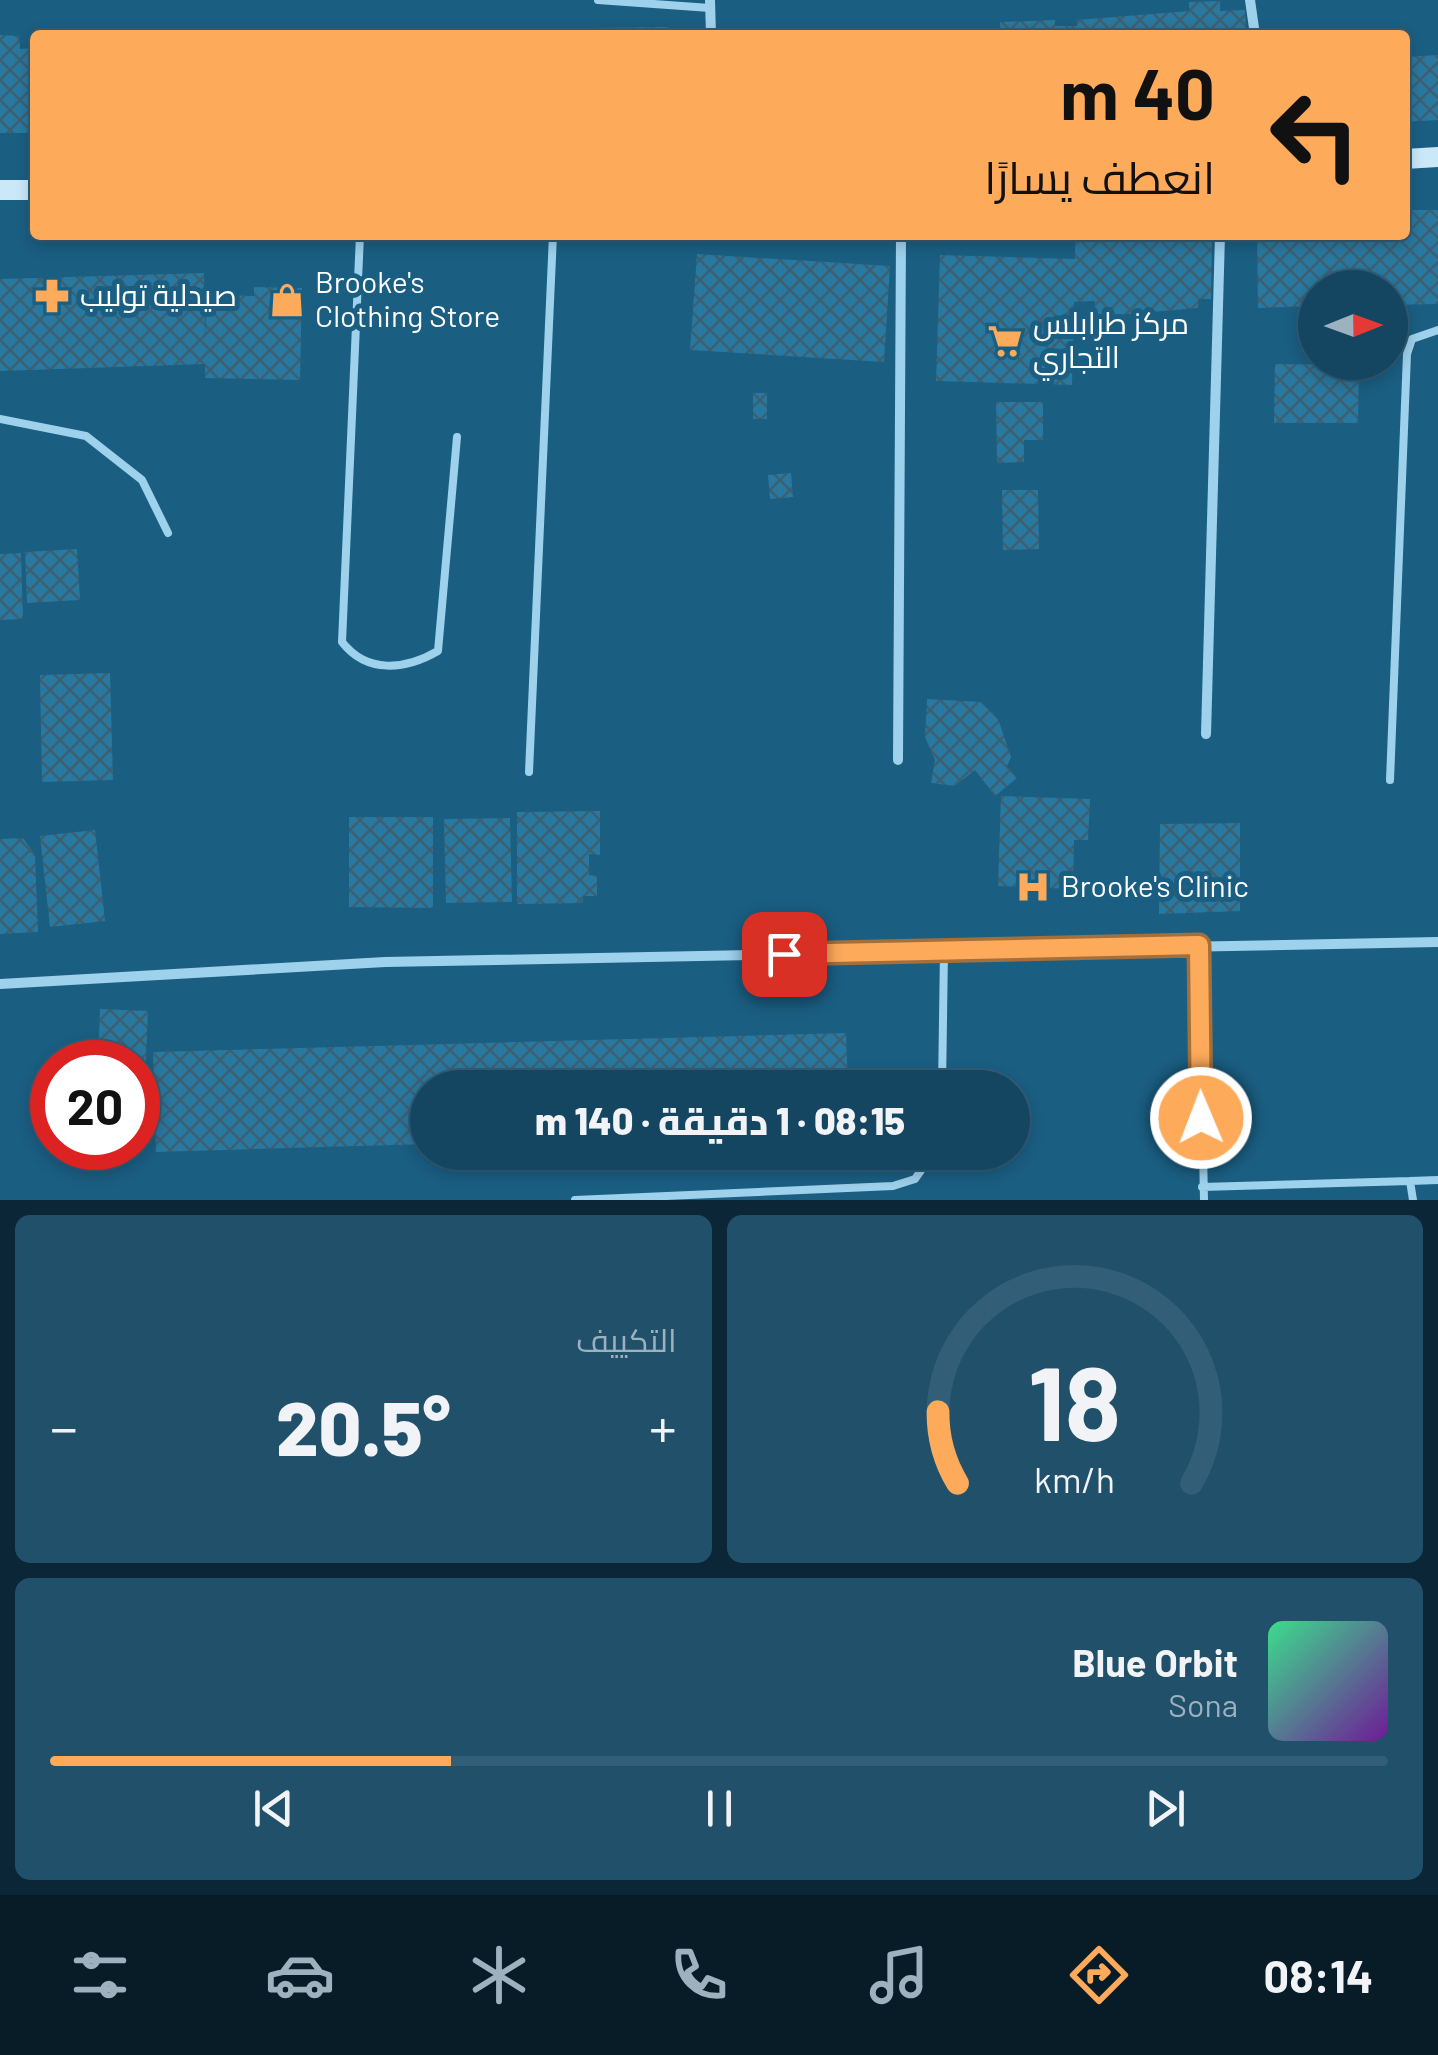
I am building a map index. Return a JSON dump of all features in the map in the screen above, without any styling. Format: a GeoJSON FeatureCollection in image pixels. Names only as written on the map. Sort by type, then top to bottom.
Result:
{"type":"FeatureCollection","features":[{"type":"Feature","properties":{"kind":"main road"},"geometry":{"type":"LineString","coordinates":[[1410,159],[1438,157]]}},
{"type":"Feature","properties":{"kind":"main road"},"geometry":{"type":"LineString","coordinates":[[0,190],[30,190]]}},
{"type":"Feature","properties":{"kind":"street"},"geometry":{"type":"LineString","coordinates":[[1250,0],[1254,30]]}},
{"type":"Feature","properties":{"kind":"street"},"geometry":{"type":"LineString","coordinates":[[710,4],[711,30]]}},
{"type":"Feature","properties":{"kind":"street"},"geometry":{"type":"LineString","coordinates":[[898,760],[901,240]]}},
{"type":"Feature","properties":{"kind":"street"},"geometry":{"type":"LineString","coordinates":[[1206,734],[1220,240]]}},
{"type":"Feature","properties":{"kind":"street"},"geometry":{"type":"LineString","coordinates":[[0,984],[385,962],[1438,942]]}},
{"type":"Feature","properties":{"kind":"lane"},"geometry":{"type":"LineString","coordinates":[[598,0],[710,4]]}},
{"type":"Feature","properties":{"kind":"lane"},"geometry":{"type":"LineString","coordinates":[[360,240],[342,642],[353,656],[372,665],[416,664],[438,651],[457,437]]}},
{"type":"Feature","properties":{"kind":"lane"},"geometry":{"type":"LineString","coordinates":[[530,772],[553,240]]}},
{"type":"Feature","properties":{"kind":"lane"},"geometry":{"type":"LineString","coordinates":[[1390,780],[1407,354],[1412,339],[1438,330]]}},
{"type":"Feature","properties":{"kind":"lane"},"geometry":{"type":"LineString","coordinates":[[0,419],[86,436],[142,480],[168,534]]}},
{"type":"Feature","properties":{"kind":"lane"},"geometry":{"type":"LineString","coordinates":[[1199,945],[1204,1200]]}},
{"type":"Feature","properties":{"kind":"lane"},"geometry":{"type":"LineString","coordinates":[[942,1070],[944,951]]}},
{"type":"Feature","properties":{"kind":"lane"},"geometry":{"type":"LineString","coordinates":[[575,1200],[893,1186],[915,1179],[921,1170]]}},
{"type":"Feature","properties":{"kind":"lane"},"geometry":{"type":"LineString","coordinates":[[1202,1187],[1438,1180]]}},
{"type":"Feature","properties":{"kind":"lane"},"geometry":{"type":"LineString","coordinates":[[1410,1181],[1413,1200]]}},
{"type":"Feature","properties":{"kind":"building"},"geometry":{"type":"Polygon","coordinates":[[[1220,1],[1220,11],[1245,10],[1246,30],[1001,30],[1000,22],[1055,20],[1055,26],[1077,26],[1077,20],[1189,11],[1189,2],[1220,1]]]}},
{"type":"Feature","properties":{"kind":"building"},"geometry":{"type":"Polygon","coordinates":[[[669,27],[670,30],[429,30],[669,27]]]}},
{"type":"Feature","properties":{"kind":"building"},"geometry":{"type":"Polygon","coordinates":[[[0,35],[19,36],[20,49],[30,48],[30,133],[0,133],[0,35]]]}},
{"type":"Feature","properties":{"kind":"building"},"geometry":{"type":"Polygon","coordinates":[[[1438,55],[1438,120],[1410,122],[1410,57],[1438,55]]]}},
{"type":"Feature","properties":{"kind":"building"},"geometry":{"type":"Polygon","coordinates":[[[1410,210],[1438,210],[1438,304],[1408,305],[1408,270],[1298,270],[1298,307],[1258,308],[1257,240],[1410,240],[1410,210]]]}},
{"type":"Feature","properties":{"kind":"building","name":"مركز طرابلس التجاري"},"geometry":{"type":"Polygon","coordinates":[[[1075,240],[1212,240],[1211,299],[1199,299],[1198,308],[1094,317],[1095,301],[1074,302],[1072,385],[936,381],[940,255],[1075,259],[1075,240]]]}},
{"type":"Feature","properties":{"kind":"building"},"geometry":{"type":"Polygon","coordinates":[[[697,254],[890,266],[884,362],[690,350],[697,254]]]}},
{"type":"Feature","properties":{"kind":"building"},"geometry":{"type":"Polygon","coordinates":[[[204,273],[205,339],[207,287],[226,288],[226,295],[254,296],[254,287],[302,288],[300,380],[205,378],[205,364],[0,371],[0,279],[204,273]]]}},
{"type":"Feature","properties":{"kind":"building"},"geometry":{"type":"Polygon","coordinates":[[[1275,364],[1298,364],[1298,380],[1359,380],[1358,423],[1274,423],[1275,364]]]}},
{"type":"Feature","properties":{"kind":"building"},"geometry":{"type":"Polygon","coordinates":[[[753,393],[767,393],[767,419],[753,419],[753,393]]]}},
{"type":"Feature","properties":{"kind":"building"},"geometry":{"type":"Polygon","coordinates":[[[996,402],[1043,402],[1043,440],[1024,440],[1024,462],[997,463],[996,402]]]}},
{"type":"Feature","properties":{"kind":"building"},"geometry":{"type":"Polygon","coordinates":[[[791,473],[793,497],[770,499],[768,475],[791,473]]]}},
{"type":"Feature","properties":{"kind":"building"},"geometry":{"type":"Polygon","coordinates":[[[1002,490],[1038,490],[1039,549],[1003,550],[1002,490]]]}},
{"type":"Feature","properties":{"kind":"building"},"geometry":{"type":"Polygon","coordinates":[[[77,549],[80,600],[27,603],[25,552],[77,549]]]}},
{"type":"Feature","properties":{"kind":"building"},"geometry":{"type":"Polygon","coordinates":[[[21,553],[23,619],[0,620],[0,554],[21,553]]]}},
{"type":"Feature","properties":{"kind":"building"},"geometry":{"type":"Polygon","coordinates":[[[110,673],[113,780],[42,782],[40,675],[110,673]]]}},
{"type":"Feature","properties":{"kind":"building"},"geometry":{"type":"Polygon","coordinates":[[[927,699],[981,702],[998,719],[1011,757],[1007,766],[1017,778],[995,796],[975,770],[955,786],[931,783],[935,760],[925,737],[927,699]]]}},
{"type":"Feature","properties":{"kind":"building"},"geometry":{"type":"Polygon","coordinates":[[[1001,796],[1090,799],[1088,840],[1074,840],[1073,889],[998,886],[1001,796]]]}},
{"type":"Feature","properties":{"kind":"building"},"geometry":{"type":"Polygon","coordinates":[[[600,811],[600,855],[589,854],[589,875],[597,876],[597,896],[583,896],[583,903],[517,904],[517,812],[600,811]]]}},
{"type":"Feature","properties":{"kind":"building"},"geometry":{"type":"Polygon","coordinates":[[[349,817],[433,817],[433,908],[349,907],[349,817]]]}},
{"type":"Feature","properties":{"kind":"building"},"geometry":{"type":"Polygon","coordinates":[[[510,818],[512,902],[446,903],[444,819],[510,818]]]}},
{"type":"Feature","properties":{"kind":"building"},"geometry":{"type":"Polygon","coordinates":[[[1240,823],[1240,911],[1159,914],[1160,824],[1240,823]]]}},
{"type":"Feature","properties":{"kind":"building"},"geometry":{"type":"Polygon","coordinates":[[[95,830],[105,921],[50,927],[40,836],[95,830]]]}},
{"type":"Feature","properties":{"kind":"building"},"geometry":{"type":"Polygon","coordinates":[[[23,838],[35,855],[38,932],[0,934],[0,839],[23,838]]]}},
{"type":"Feature","properties":{"kind":"building"},"geometry":{"type":"Polygon","coordinates":[[[100,1009],[148,1011],[147,1040],[99,1040],[100,1009]]]}},
{"type":"Feature","properties":{"kind":"building"},"geometry":{"type":"Polygon","coordinates":[[[846,1033],[847,1070],[410,1070],[410,1145],[160,1152],[160,1052],[846,1033]]]}},
{"type":"Feature","properties":{"kind":"place","name":"صيدلية توليب"},"geometry":{"type":"Point","coordinates":[52,296]}},
{"type":"Feature","properties":{"kind":"place","name":"Brooke's Clothing Store"},"geometry":{"type":"Point","coordinates":[287,300]}},
{"type":"Feature","properties":{"kind":"place","name":"مركز طرابلس التجاري"},"geometry":{"type":"Point","coordinates":[1005,341]}},
{"type":"Feature","properties":{"kind":"place","name":"Brooke's Clinic"},"geometry":{"type":"Point","coordinates":[1033,887]}},
{"type":"Feature","properties":{"kind":"route"},"geometry":{"type":"LineString","coordinates":[[784,954],[1199,945],[1201,1118]]}}]}
